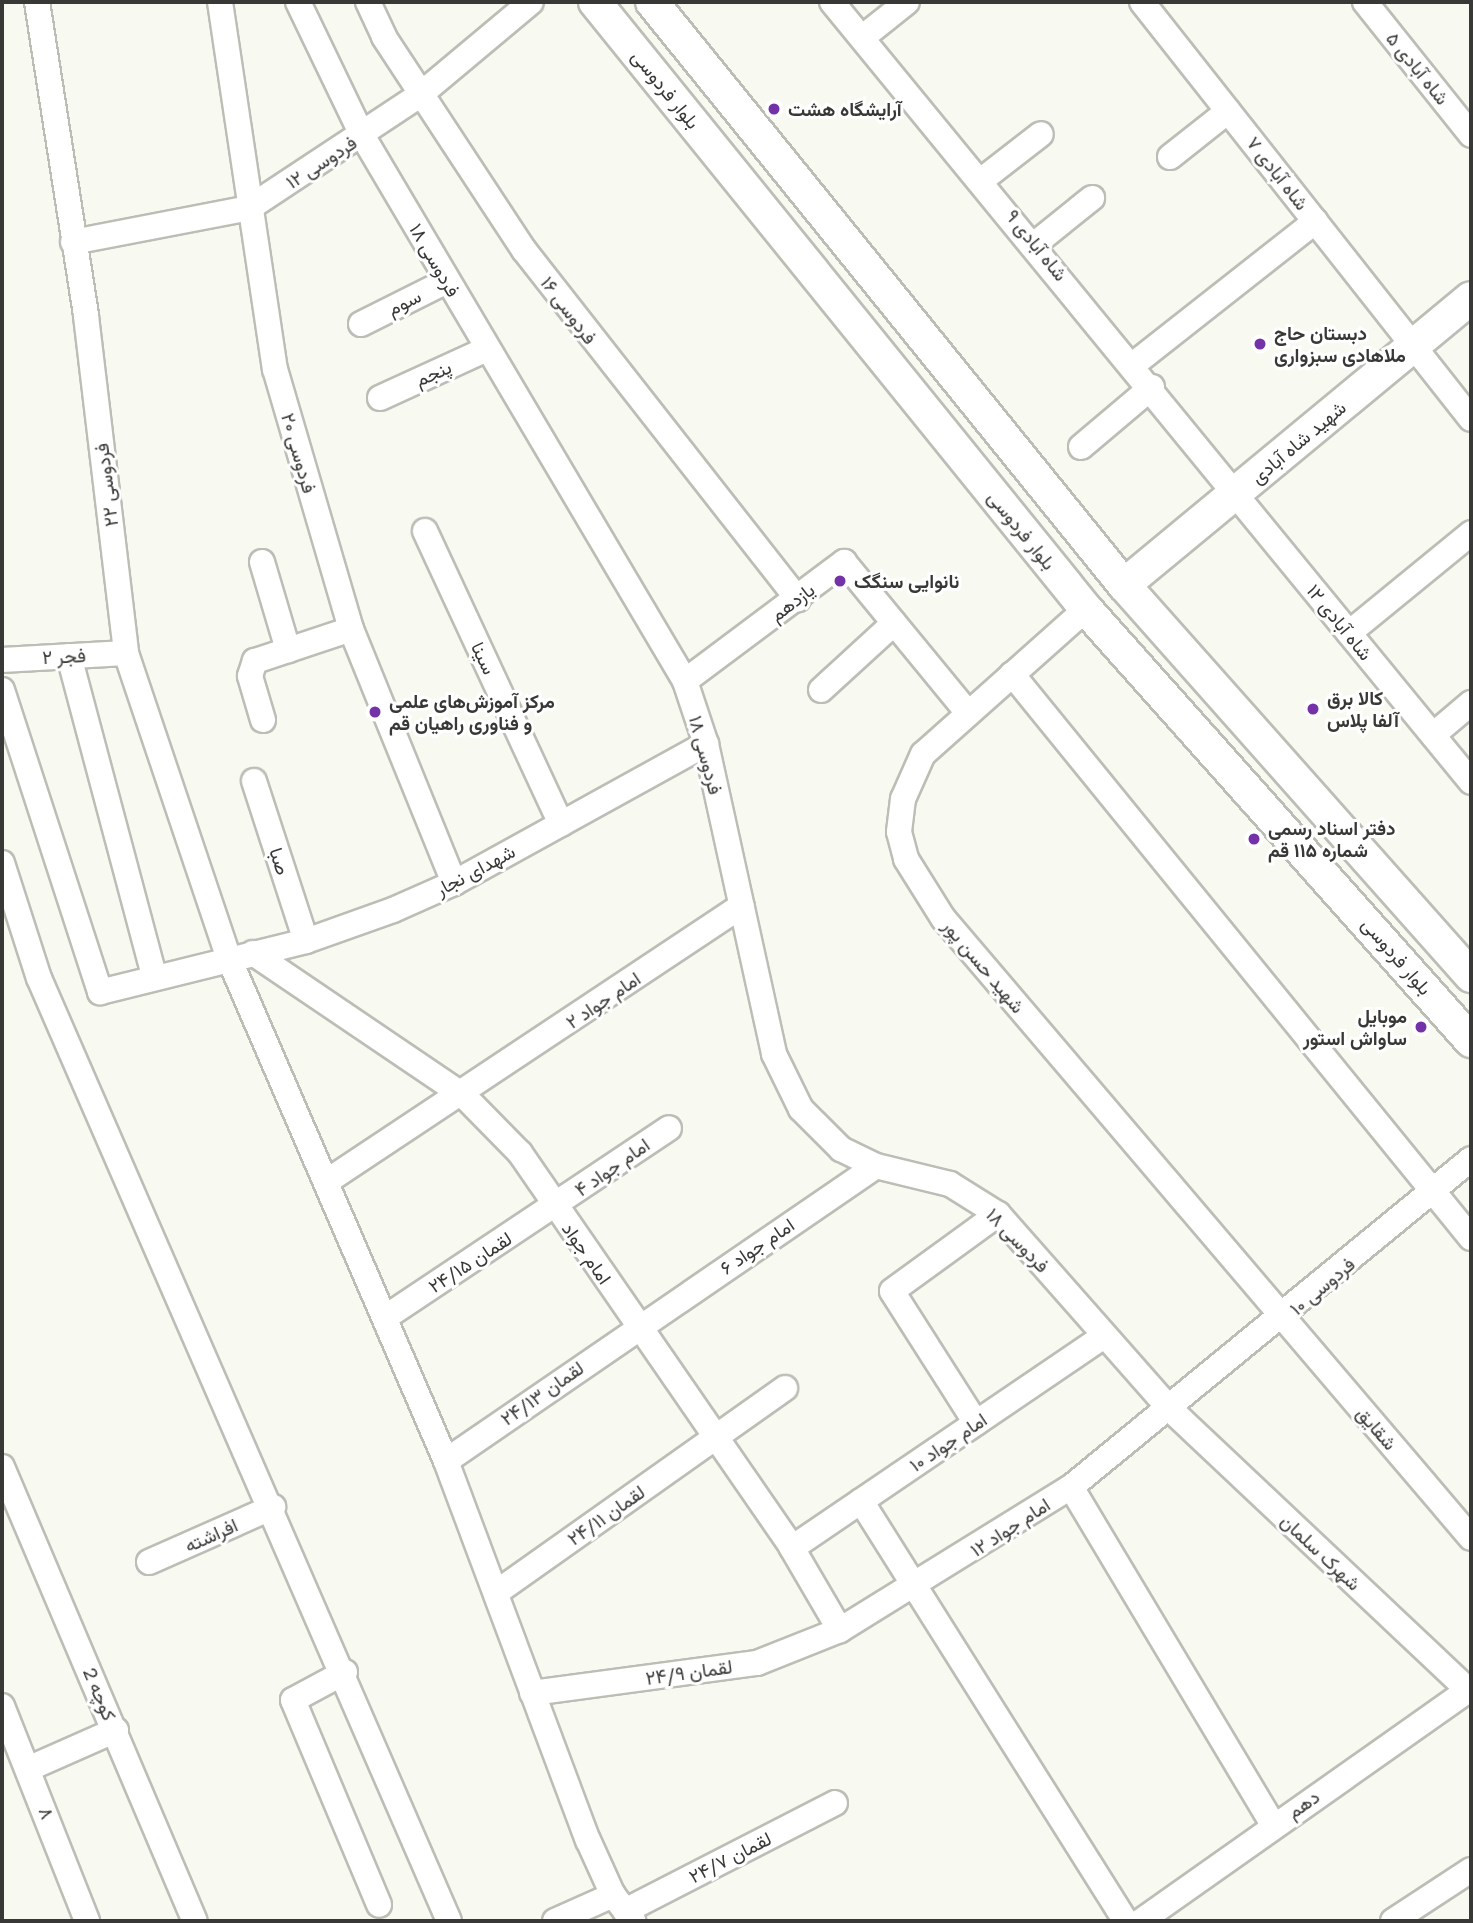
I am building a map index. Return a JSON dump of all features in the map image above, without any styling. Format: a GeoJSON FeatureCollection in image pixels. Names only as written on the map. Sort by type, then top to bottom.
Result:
{"type":"FeatureCollection","features":[{"type":"Feature","properties":{"kind":"main road","name":"بلوار فردوسی"},"geometry":{"type":"LineString","coordinates":[[595,2],[1086,609],[1471,1041]]}},
{"type":"Feature","properties":{"kind":"main road","name":"بلوار فردوسی"},"geometry":{"type":"LineString","coordinates":[[652,2],[1124,585],[1471,976]]}},
{"type":"Feature","properties":{"kind":"main road","name":"شهید شاه آبادی"},"geometry":{"type":"LineString","coordinates":[[1124,585],[1471,298]]}},
{"type":"Feature","properties":{"kind":"street","name":"فردوسی ۲۲"},"geometry":{"type":"LineString","coordinates":[[37,2],[73,242],[127,653],[228,956],[446,1461],[589,1840],[624,1909]]}},
{"type":"Feature","properties":{"kind":"street","name":"فردوسی ۲۰"},"geometry":{"type":"LineString","coordinates":[[220,2],[275,369],[351,629],[454,883]]}},
{"type":"Feature","properties":{"kind":"street","name":"فردوسی ۱۸"},"geometry":{"type":"LineString","coordinates":[[298,2],[362,135],[685,681],[706,744],[785,1083],[821,1134],[876,1166],[950,1184],[998,1214],[1171,1410]]}},
{"type":"Feature","properties":{"kind":"street","name":"فردوسی ۱۶"},"geometry":{"type":"LineString","coordinates":[[368,2],[421,94],[580,327],[798,599]]}},
{"type":"Feature","properties":{"kind":"street","name":"فردوسی ۱۲"},"geometry":{"type":"LineString","coordinates":[[73,242],[249,208],[421,94],[531,2]]}},
{"type":"Feature","properties":{"kind":"street","name":"شاه آبادی ۹"},"geometry":{"type":"LineString","coordinates":[[832,2],[1036,243],[1235,494]]}},
{"type":"Feature","properties":{"kind":"street"},"geometry":{"type":"LineString","coordinates":[[863,37],[907,2]]}},
{"type":"Feature","properties":{"kind":"street","name":"شاه آبادی ۷"},"geometry":{"type":"LineString","coordinates":[[1142,2],[1316,221],[1412,348],[1471,419]]}},
{"type":"Feature","properties":{"kind":"street","name":"شاه آبادی ۵"},"geometry":{"type":"LineString","coordinates":[[1365,2],[1471,135]]}},
{"type":"Feature","properties":{"kind":"street"},"geometry":{"type":"LineString","coordinates":[[1170,157],[1228,111]]}},
{"type":"Feature","properties":{"kind":"street"},"geometry":{"type":"LineString","coordinates":[[983,180],[1041,134]]}},
{"type":"Feature","properties":{"kind":"street"},"geometry":{"type":"LineString","coordinates":[[1036,243],[1092,198]]}},
{"type":"Feature","properties":{"kind":"street"},"geometry":{"type":"LineString","coordinates":[[1134,364],[1316,221]]}},
{"type":"Feature","properties":{"kind":"street","name":"سوم"},"geometry":{"type":"LineString","coordinates":[[361,324],[447,281]]}},
{"type":"Feature","properties":{"kind":"street","name":"پنجم"},"geometry":{"type":"LineString","coordinates":[[380,398],[487,349]]}},
{"type":"Feature","properties":{"kind":"street"},"geometry":{"type":"LineString","coordinates":[[1081,447],[1152,387]]}},
{"type":"Feature","properties":{"kind":"street","name":"شاه آبادی ۱۲"},"geometry":{"type":"LineString","coordinates":[[1235,494],[1469,775]]}},
{"type":"Feature","properties":{"kind":"street","name":"سینا"},"geometry":{"type":"LineString","coordinates":[[425,531],[561,824]]}},
{"type":"Feature","properties":{"kind":"street"},"geometry":{"type":"LineString","coordinates":[[1349,633],[1471,533]]}},
{"type":"Feature","properties":{"kind":"street"},"geometry":{"type":"LineString","coordinates":[[262,562],[288,650]]}},
{"type":"Feature","properties":{"kind":"street","name":"یازدهم"},"geometry":{"type":"LineString","coordinates":[[685,681],[844,562],[968,712]]}},
{"type":"Feature","properties":{"kind":"street","name":"شهید حسن پور"},"geometry":{"type":"LineString","coordinates":[[1086,609],[923,754],[906,781],[898,832],[906,859],[943,918],[1284,1318]]}},
{"type":"Feature","properties":{"kind":"street"},"geometry":{"type":"LineString","coordinates":[[821,690],[894,623]]}},
{"type":"Feature","properties":{"kind":"street"},"geometry":{"type":"LineString","coordinates":[[263,720],[251,668],[288,650],[351,629]]}},
{"type":"Feature","properties":{"kind":"street","name":"فجر ۲"},"geometry":{"type":"LineString","coordinates":[[2,660],[127,653]]}},
{"type":"Feature","properties":{"kind":"street"},"geometry":{"type":"LineString","coordinates":[[68,656],[154,976]]}},
{"type":"Feature","properties":{"kind":"street"},"geometry":{"type":"LineString","coordinates":[[1012,674],[1471,1238]]}},
{"type":"Feature","properties":{"kind":"street","name":"شهدای نجار"},"geometry":{"type":"LineString","coordinates":[[2,690],[100,992],[228,956],[306,941],[454,883],[706,744]]}},
{"type":"Feature","properties":{"kind":"street"},"geometry":{"type":"LineString","coordinates":[[1433,735],[1471,703]]}},
{"type":"Feature","properties":{"kind":"street","name":"صبا"},"geometry":{"type":"LineString","coordinates":[[254,781],[306,941]]}},
{"type":"Feature","properties":{"kind":"street"},"geometry":{"type":"LineString","coordinates":[[2,863],[39,978],[345,1672],[449,1921]]}},
{"type":"Feature","properties":{"kind":"street","name":"امام جواد ۲"},"geometry":{"type":"LineString","coordinates":[[326,1182],[463,1095],[742,906]]}},
{"type":"Feature","properties":{"kind":"street","name":"امام جواد"},"geometry":{"type":"LineString","coordinates":[[253,953],[463,1095],[520,1153],[792,1548],[840,1630]]}},
{"type":"Feature","properties":{"kind":"street","name":"امام جواد ۴"},"geometry":{"type":"LineString","coordinates":[[554,1206],[669,1128]]}},
{"type":"Feature","properties":{"kind":"street","name":"فردوسی ۱۰"},"geometry":{"type":"LineString","coordinates":[[1171,1410],[1471,1159]]}},
{"type":"Feature","properties":{"kind":"street","name":"امام جواد ۶"},"geometry":{"type":"LineString","coordinates":[[638,1326],[876,1166]]}},
{"type":"Feature","properties":{"kind":"street","name":"لقمان ۲۴/۱۵"},"geometry":{"type":"LineString","coordinates":[[386,1317],[554,1206]]}},
{"type":"Feature","properties":{"kind":"street"},"geometry":{"type":"LineString","coordinates":[[976,1423],[892,1292],[998,1214]]}},
{"type":"Feature","properties":{"kind":"street","name":"شقایق"},"geometry":{"type":"LineString","coordinates":[[1284,1318],[1471,1538]]}},
{"type":"Feature","properties":{"kind":"street","name":"لقمان ۲۴/۱۳"},"geometry":{"type":"LineString","coordinates":[[446,1461],[638,1326]]}},
{"type":"Feature","properties":{"kind":"street","name":"امام جواد ۱۰"},"geometry":{"type":"LineString","coordinates":[[792,1548],[1104,1336]]}},
{"type":"Feature","properties":{"kind":"street","name":"لقمان ۲۴/۱۱"},"geometry":{"type":"LineString","coordinates":[[497,1592],[785,1388]]}},
{"type":"Feature","properties":{"kind":"street","name":"امام جواد ۱۲"},"geometry":{"type":"LineString","coordinates":[[840,1630],[919,1586],[1071,1486],[1171,1410]]}},
{"type":"Feature","properties":{"kind":"street","name":"شهرک سلمان"},"geometry":{"type":"LineString","coordinates":[[1171,1410],[1470,1691]]}},
{"type":"Feature","properties":{"kind":"street","name":"کوچه 2"},"geometry":{"type":"LineString","coordinates":[[2,1467],[195,1921]]}},
{"type":"Feature","properties":{"kind":"street"},"geometry":{"type":"LineString","coordinates":[[1071,1486],[1273,1825]]}},
{"type":"Feature","properties":{"kind":"street"},"geometry":{"type":"LineString","coordinates":[[861,1502],[919,1586],[1126,1921]]}},
{"type":"Feature","properties":{"kind":"street","name":"افراشته"},"geometry":{"type":"LineString","coordinates":[[149,1562],[273,1507]]}},
{"type":"Feature","properties":{"kind":"street","name":"لقمان ۲۴/۹"},"geometry":{"type":"LineString","coordinates":[[532,1693],[757,1663],[840,1630]]}},
{"type":"Feature","properties":{"kind":"street"},"geometry":{"type":"LineString","coordinates":[[345,1672],[293,1700],[379,1905]]}},
{"type":"Feature","properties":{"kind":"street","name":"دهم"},"geometry":{"type":"LineString","coordinates":[[1141,1921],[1273,1825],[1470,1691]]}},
{"type":"Feature","properties":{"kind":"street","name":"۸"},"geometry":{"type":"LineString","coordinates":[[2,1706],[9,1740],[30,1768],[87,1921]]}},
{"type":"Feature","properties":{"kind":"street"},"geometry":{"type":"LineString","coordinates":[[30,1768],[116,1730]]}},
{"type":"Feature","properties":{"kind":"street","name":"لقمان ۲۴/۷"},"geometry":{"type":"LineString","coordinates":[[555,1921],[624,1909],[835,1803]]}},
{"type":"Feature","properties":{"kind":"street"},"geometry":{"type":"LineString","coordinates":[[1393,1921],[1471,1870]]}},
{"type":"Feature","properties":{"kind":"street"},"geometry":{"type":"LineString","coordinates":[[68,1871],[73,1921]]}},
{"type":"Feature","properties":{"kind":"place","name":"آرایشگاه هشت"},"geometry":{"type":"Point","coordinates":[774,109]}},
{"type":"Feature","properties":{"kind":"place","name":"دبستان حاج ملاهادی سبزواری"},"geometry":{"type":"Point","coordinates":[1260,344]}},
{"type":"Feature","properties":{"kind":"place","name":"نانوایی سنگک"},"geometry":{"type":"Point","coordinates":[840,581]}},
{"type":"Feature","properties":{"kind":"place","name":"کالا برق آلفا پلاس"},"geometry":{"type":"Point","coordinates":[1313,709]}},
{"type":"Feature","properties":{"kind":"place","name":"مرکز آموزش‌های علمی و فناوری راهیان قم"},"geometry":{"type":"Point","coordinates":[375,712]}},
{"type":"Feature","properties":{"kind":"place","name":"دفتر اسناد رسمی شماره ۱۱۵ قم"},"geometry":{"type":"Point","coordinates":[1254,839]}},
{"type":"Feature","properties":{"kind":"place","name":"موبایل ساواش استور"},"geometry":{"type":"Point","coordinates":[1421,1027]}}]}
